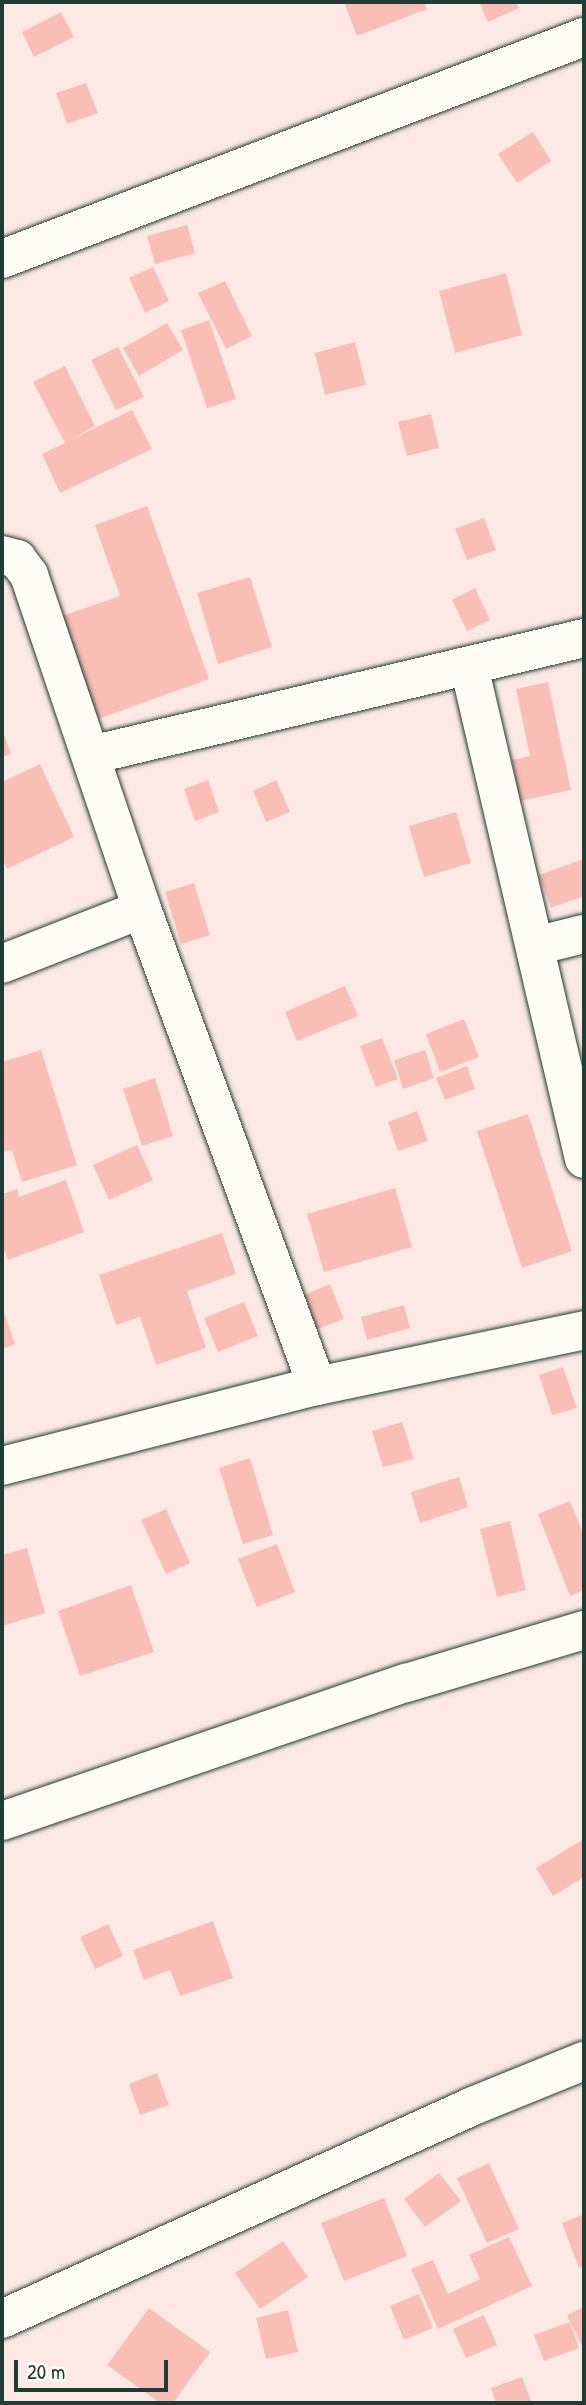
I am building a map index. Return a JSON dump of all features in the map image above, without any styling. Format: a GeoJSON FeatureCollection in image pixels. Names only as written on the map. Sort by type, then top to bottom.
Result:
{"type":"FeatureCollection","features":[{"type":"Feature","properties":{"kind":"street"},"geometry":{"type":"LineString","coordinates":[[4,250],[584,37]]}},
{"type":"Feature","properties":{"kind":"street"},"geometry":{"type":"LineString","coordinates":[[2,555],[17,559],[29,575],[142,909],[317,1386]]}},
{"type":"Feature","properties":{"kind":"street"},"geometry":{"type":"LineString","coordinates":[[91,755],[584,638]]}},
{"type":"Feature","properties":{"kind":"street"},"geometry":{"type":"LineString","coordinates":[[469,666],[584,1159]]}},
{"type":"Feature","properties":{"kind":"street"},"geometry":{"type":"LineString","coordinates":[[2,964],[142,909]]}},
{"type":"Feature","properties":{"kind":"street"},"geometry":{"type":"LineString","coordinates":[[535,946],[584,934]]}},
{"type":"Feature","properties":{"kind":"street"},"geometry":{"type":"LineString","coordinates":[[2,1465],[317,1386],[584,1330]]}},
{"type":"Feature","properties":{"kind":"street"},"geometry":{"type":"LineString","coordinates":[[2,1821],[406,1683],[584,1630]]}},
{"type":"Feature","properties":{"kind":"street"},"geometry":{"type":"LineString","coordinates":[[2,2319],[472,2106],[584,2061]]}},
{"type":"Feature","properties":{"kind":"building"},"geometry":{"type":"Polygon","coordinates":[[[344,2],[424,2],[427,9],[357,36],[344,2]]]}},
{"type":"Feature","properties":{"kind":"building"},"geometry":{"type":"Polygon","coordinates":[[[479,2],[516,2],[519,8],[488,22],[479,2]]]}},
{"type":"Feature","properties":{"kind":"building"},"geometry":{"type":"Polygon","coordinates":[[[61,12],[74,37],[34,57],[22,32],[61,12]]]}},
{"type":"Feature","properties":{"kind":"building"},"geometry":{"type":"Polygon","coordinates":[[[86,83],[98,113],[67,124],[56,93],[86,83]]]}},
{"type":"Feature","properties":{"kind":"building"},"geometry":{"type":"Polygon","coordinates":[[[533,132],[551,161],[517,183],[498,154],[533,132]]]}},
{"type":"Feature","properties":{"kind":"building"},"geometry":{"type":"Polygon","coordinates":[[[187,225],[195,253],[155,264],[147,236],[187,225]]]}},
{"type":"Feature","properties":{"kind":"building"},"geometry":{"type":"Polygon","coordinates":[[[153,267],[169,301],[145,313],[129,278],[153,267]]]}},
{"type":"Feature","properties":{"kind":"building"},"geometry":{"type":"Polygon","coordinates":[[[506,273],[522,335],[455,353],[439,291],[506,273]]]}},
{"type":"Feature","properties":{"kind":"building"},"geometry":{"type":"Polygon","coordinates":[[[225,281],[252,336],[226,349],[198,293],[225,281]]]}},
{"type":"Feature","properties":{"kind":"building"},"geometry":{"type":"Polygon","coordinates":[[[209,320],[236,399],[207,408],[181,330],[209,320]]]}},
{"type":"Feature","properties":{"kind":"building"},"geometry":{"type":"Polygon","coordinates":[[[167,323],[183,350],[139,376],[123,348],[167,323]]]}},
{"type":"Feature","properties":{"kind":"building"},"geometry":{"type":"Polygon","coordinates":[[[355,342],[366,385],[325,395],[315,353],[355,342]]]}},
{"type":"Feature","properties":{"kind":"building"},"geometry":{"type":"Polygon","coordinates":[[[118,347],[144,397],[116,410],[91,360],[118,347]]]}},
{"type":"Feature","properties":{"kind":"building"},"geometry":{"type":"Polygon","coordinates":[[[65,366],[95,426],[68,441],[132,410],[152,449],[60,493],[42,454],[65,443],[33,382],[65,366]]]}},
{"type":"Feature","properties":{"kind":"building"},"geometry":{"type":"Polygon","coordinates":[[[431,414],[439,448],[407,456],[398,422],[431,414]]]}},
{"type":"Feature","properties":{"kind":"building"},"geometry":{"type":"Polygon","coordinates":[[[147,506],[209,679],[98,719],[62,616],[120,596],[95,525],[147,506]]]}},
{"type":"Feature","properties":{"kind":"building"},"geometry":{"type":"Polygon","coordinates":[[[484,518],[496,550],[467,560],[455,529],[484,518]]]}},
{"type":"Feature","properties":{"kind":"building"},"geometry":{"type":"Polygon","coordinates":[[[250,577],[272,647],[218,664],[197,593],[250,577]]]}},
{"type":"Feature","properties":{"kind":"building"},"geometry":{"type":"Polygon","coordinates":[[[475,588],[490,620],[467,631],[452,600],[475,588]]]}},
{"type":"Feature","properties":{"kind":"building"},"geometry":{"type":"Polygon","coordinates":[[[548,682],[571,790],[520,801],[512,760],[530,756],[516,689],[548,682]]]}},
{"type":"Feature","properties":{"kind":"building"},"geometry":{"type":"Polygon","coordinates":[[[2,729],[11,754],[2,757],[2,729]]]}},
{"type":"Feature","properties":{"kind":"building"},"geometry":{"type":"Polygon","coordinates":[[[40,764],[74,837],[7,869],[2,858],[2,782],[40,764]]]}},
{"type":"Feature","properties":{"kind":"building"},"geometry":{"type":"Polygon","coordinates":[[[208,780],[219,812],[195,821],[184,789],[208,780]]]}},
{"type":"Feature","properties":{"kind":"building"},"geometry":{"type":"Polygon","coordinates":[[[276,780],[290,812],[266,822],[253,791],[276,780]]]}},
{"type":"Feature","properties":{"kind":"building"},"geometry":{"type":"Polygon","coordinates":[[[456,812],[471,863],[424,877],[409,826],[456,812]]]}},
{"type":"Feature","properties":{"kind":"building"},"geometry":{"type":"Polygon","coordinates":[[[584,859],[584,896],[551,908],[539,875],[584,859]]]}},
{"type":"Feature","properties":{"kind":"building"},"geometry":{"type":"Polygon","coordinates":[[[194,883],[210,935],[181,944],[165,892],[194,883]]]}},
{"type":"Feature","properties":{"kind":"building"},"geometry":{"type":"Polygon","coordinates":[[[345,986],[358,1016],[297,1041],[285,1012],[345,986]]]}},
{"type":"Feature","properties":{"kind":"building"},"geometry":{"type":"Polygon","coordinates":[[[464,1019],[479,1057],[440,1072],[426,1034],[464,1019]]]}},
{"type":"Feature","properties":{"kind":"building"},"geometry":{"type":"Polygon","coordinates":[[[382,1038],[398,1079],[376,1087],[360,1046],[382,1038]]]}},
{"type":"Feature","properties":{"kind":"building"},"geometry":{"type":"Polygon","coordinates":[[[41,1050],[77,1165],[22,1182],[12,1150],[2,1152],[2,1062],[41,1050]]]}},
{"type":"Feature","properties":{"kind":"building"},"geometry":{"type":"Polygon","coordinates":[[[425,1050],[434,1078],[403,1089],[394,1060],[425,1050]]]}},
{"type":"Feature","properties":{"kind":"building"},"geometry":{"type":"Polygon","coordinates":[[[467,1066],[475,1089],[445,1100],[436,1078],[467,1066]]]}},
{"type":"Feature","properties":{"kind":"building"},"geometry":{"type":"Polygon","coordinates":[[[155,1078],[173,1136],[142,1146],[123,1089],[155,1078]]]}},
{"type":"Feature","properties":{"kind":"building"},"geometry":{"type":"Polygon","coordinates":[[[417,1111],[428,1141],[398,1151],[388,1122],[417,1111]]]}},
{"type":"Feature","properties":{"kind":"building"},"geometry":{"type":"Polygon","coordinates":[[[528,1114],[572,1251],[522,1268],[477,1131],[528,1114]]]}},
{"type":"Feature","properties":{"kind":"building"},"geometry":{"type":"Polygon","coordinates":[[[137,1145],[153,1180],[109,1200],[93,1165],[137,1145]]]}},
{"type":"Feature","properties":{"kind":"building"},"geometry":{"type":"Polygon","coordinates":[[[66,1180],[84,1232],[8,1260],[2,1244],[2,1194],[17,1189],[19,1197],[66,1180]]]}},
{"type":"Feature","properties":{"kind":"building"},"geometry":{"type":"Polygon","coordinates":[[[395,1188],[412,1247],[324,1272],[307,1214],[395,1188]]]}},
{"type":"Feature","properties":{"kind":"building"},"geometry":{"type":"Polygon","coordinates":[[[222,1233],[236,1274],[187,1291],[206,1348],[156,1365],[140,1317],[116,1325],[99,1275],[222,1233]]]}},
{"type":"Feature","properties":{"kind":"building"},"geometry":{"type":"Polygon","coordinates":[[[330,1284],[344,1319],[315,1330],[302,1296],[330,1284]]]}},
{"type":"Feature","properties":{"kind":"building"},"geometry":{"type":"Polygon","coordinates":[[[244,1302],[258,1336],[218,1352],[204,1318],[244,1302]]]}},
{"type":"Feature","properties":{"kind":"building"},"geometry":{"type":"Polygon","coordinates":[[[404,1305],[410,1328],[367,1340],[361,1317],[404,1305]]]}},
{"type":"Feature","properties":{"kind":"building"},"geometry":{"type":"Polygon","coordinates":[[[2,1307],[15,1344],[2,1349],[2,1307]]]}},
{"type":"Feature","properties":{"kind":"building"},"geometry":{"type":"Polygon","coordinates":[[[563,1367],[577,1408],[552,1415],[539,1375],[563,1367]]]}},
{"type":"Feature","properties":{"kind":"building"},"geometry":{"type":"Polygon","coordinates":[[[402,1422],[414,1459],[383,1467],[372,1431],[402,1422]]]}},
{"type":"Feature","properties":{"kind":"building"},"geometry":{"type":"Polygon","coordinates":[[[250,1458],[273,1535],[243,1544],[219,1468],[250,1458]]]}},
{"type":"Feature","properties":{"kind":"building"},"geometry":{"type":"Polygon","coordinates":[[[459,1477],[468,1507],[420,1523],[411,1492],[459,1477]]]}},
{"type":"Feature","properties":{"kind":"building"},"geometry":{"type":"Polygon","coordinates":[[[570,1501],[584,1536],[584,1590],[570,1596],[538,1514],[570,1501]]]}},
{"type":"Feature","properties":{"kind":"building"},"geometry":{"type":"Polygon","coordinates":[[[166,1509],[190,1563],[166,1574],[141,1520],[166,1509]]]}},
{"type":"Feature","properties":{"kind":"building"},"geometry":{"type":"Polygon","coordinates":[[[510,1521],[526,1590],[497,1597],[480,1529],[510,1521]]]}},
{"type":"Feature","properties":{"kind":"building"},"geometry":{"type":"Polygon","coordinates":[[[277,1544],[295,1592],[257,1607],[238,1559],[277,1544]]]}},
{"type":"Feature","properties":{"kind":"building"},"geometry":{"type":"Polygon","coordinates":[[[27,1548],[45,1613],[2,1626],[2,1555],[27,1548]]]}},
{"type":"Feature","properties":{"kind":"building"},"geometry":{"type":"Polygon","coordinates":[[[131,1585],[154,1652],[80,1676],[58,1611],[131,1585]]]}},
{"type":"Feature","properties":{"kind":"building"},"geometry":{"type":"Polygon","coordinates":[[[584,1839],[584,1877],[553,1896],[536,1868],[584,1839]]]}},
{"type":"Feature","properties":{"kind":"building"},"geometry":{"type":"Polygon","coordinates":[[[213,1921],[233,1978],[180,1996],[170,1970],[144,1980],[133,1950],[213,1921]]]}},
{"type":"Feature","properties":{"kind":"building"},"geometry":{"type":"Polygon","coordinates":[[[108,1924],[123,1956],[95,1969],[80,1937],[108,1924]]]}},
{"type":"Feature","properties":{"kind":"building"},"geometry":{"type":"Polygon","coordinates":[[[157,2073],[169,2105],[140,2115],[129,2084],[157,2073]]]}},
{"type":"Feature","properties":{"kind":"building"},"geometry":{"type":"Polygon","coordinates":[[[489,2163],[519,2229],[487,2243],[457,2178],[489,2163]]]}},
{"type":"Feature","properties":{"kind":"building"},"geometry":{"type":"Polygon","coordinates":[[[439,2173],[461,2201],[425,2227],[404,2199],[439,2173]]]}},
{"type":"Feature","properties":{"kind":"building"},"geometry":{"type":"Polygon","coordinates":[[[384,2198],[407,2256],[344,2281],[321,2223],[384,2198]]]}},
{"type":"Feature","properties":{"kind":"building"},"geometry":{"type":"Polygon","coordinates":[[[584,2214],[584,2266],[579,2268],[562,2223],[584,2214]]]}},
{"type":"Feature","properties":{"kind":"building"},"geometry":{"type":"Polygon","coordinates":[[[509,2237],[532,2286],[438,2329],[411,2269],[433,2260],[448,2294],[480,2279],[469,2255],[509,2237]]]}},
{"type":"Feature","properties":{"kind":"building"},"geometry":{"type":"Polygon","coordinates":[[[283,2241],[308,2277],[260,2309],[235,2273],[283,2241]]]}},
{"type":"Feature","properties":{"kind":"building"},"geometry":{"type":"Polygon","coordinates":[[[419,2294],[433,2328],[404,2340],[390,2306],[419,2294]]]}},
{"type":"Feature","properties":{"kind":"building"},"geometry":{"type":"Polygon","coordinates":[[[584,2307],[584,2350],[567,2315],[584,2307]]]}},
{"type":"Feature","properties":{"kind":"building"},"geometry":{"type":"Polygon","coordinates":[[[149,2308],[210,2352],[173,2403],[160,2403],[107,2365],[149,2308]]]}},
{"type":"Feature","properties":{"kind":"building"},"geometry":{"type":"Polygon","coordinates":[[[288,2310],[298,2352],[266,2359],[256,2318],[288,2310]]]}},
{"type":"Feature","properties":{"kind":"building"},"geometry":{"type":"Polygon","coordinates":[[[484,2315],[497,2345],[466,2358],[453,2329],[484,2315]]]}},
{"type":"Feature","properties":{"kind":"building"},"geometry":{"type":"Polygon","coordinates":[[[570,2322],[579,2348],[544,2361],[534,2335],[570,2322]]]}},
{"type":"Feature","properties":{"kind":"building"},"geometry":{"type":"Polygon","coordinates":[[[522,2377],[532,2403],[496,2403],[491,2388],[522,2377]]]}}]}
